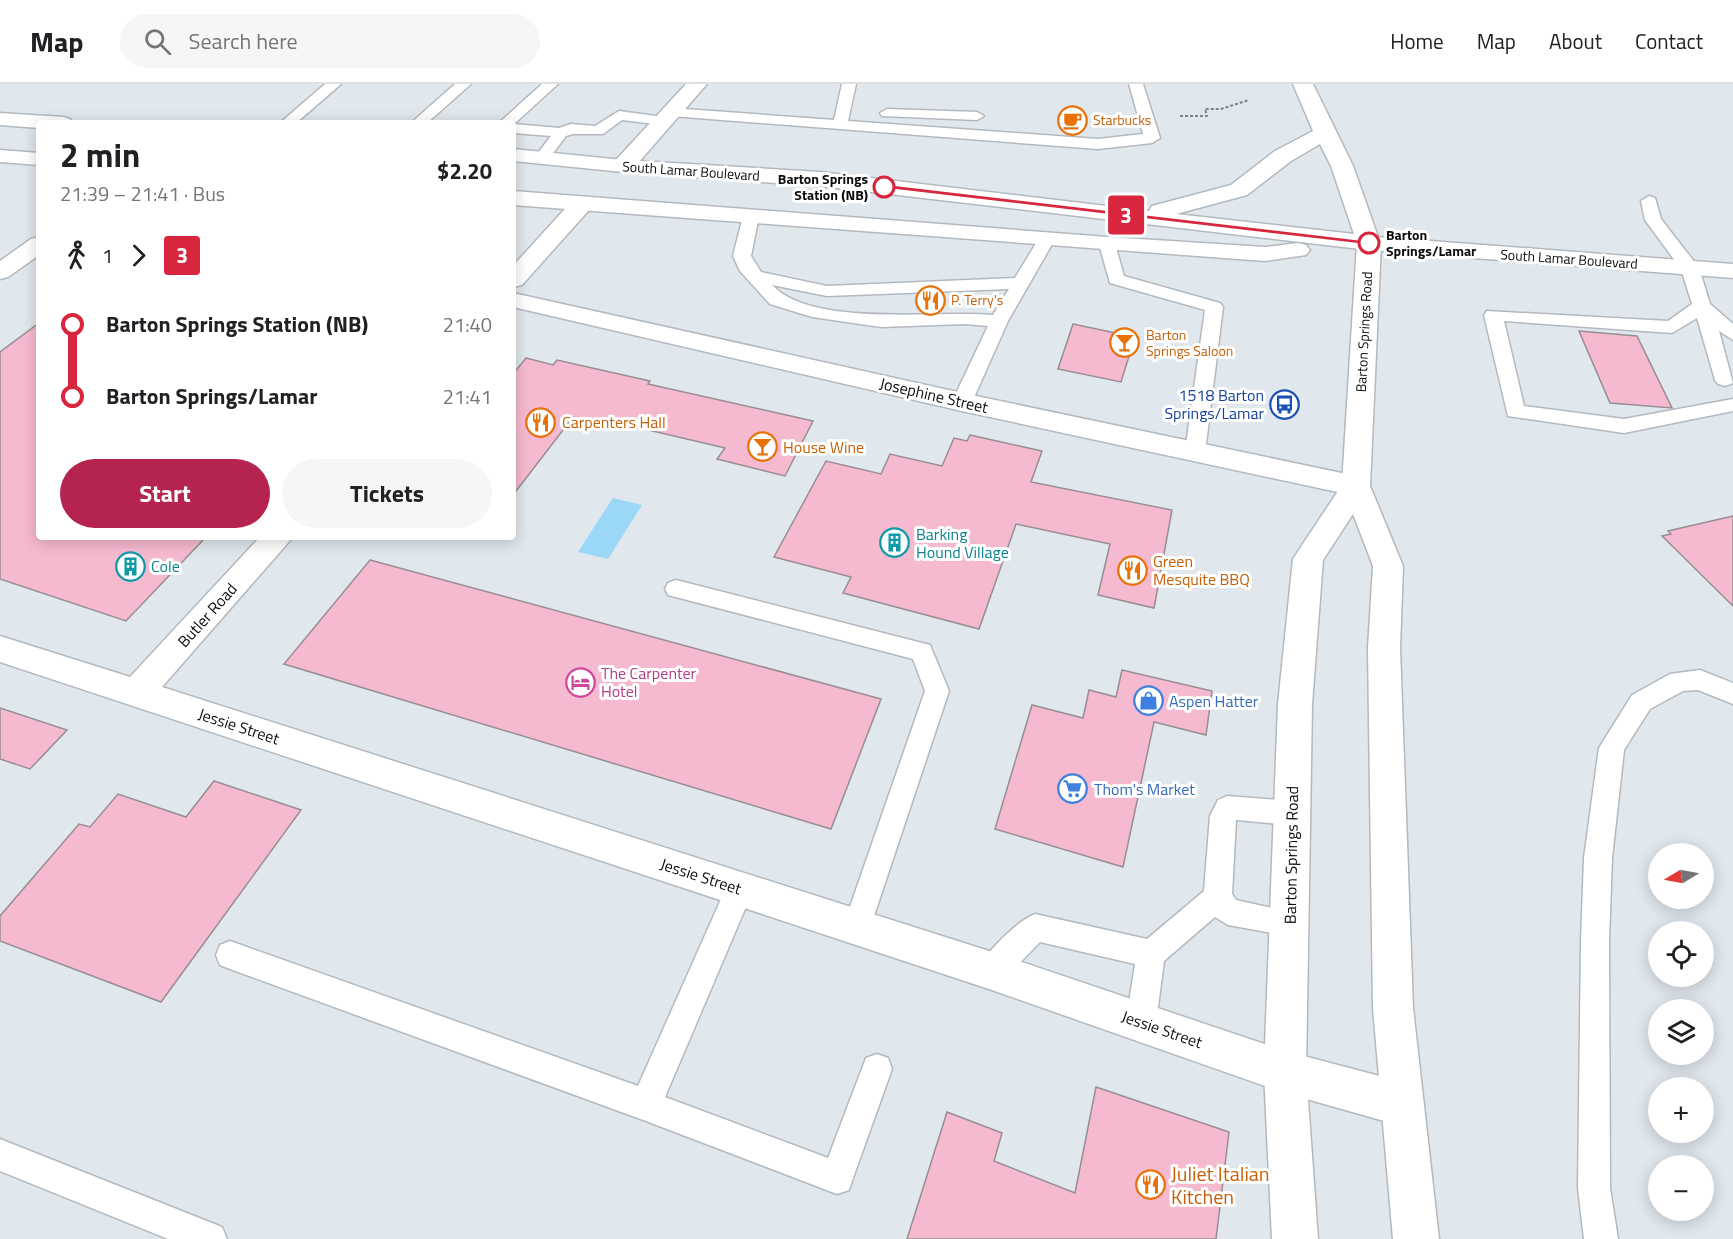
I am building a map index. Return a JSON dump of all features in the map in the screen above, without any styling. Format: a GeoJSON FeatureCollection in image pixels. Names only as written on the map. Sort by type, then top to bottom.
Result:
{"type":"FeatureCollection","features":[{"type":"Feature","properties":{"kind":"main road"},"geometry":{"type":"LineString","coordinates":[[516,189],[585,190],[597,185],[623,166],[697,84]]}},
{"type":"Feature","properties":{"kind":"main road","name":"Barton Springs Road"},"geometry":{"type":"LineString","coordinates":[[1303,84],[1323,133],[1342,166],[1369,243],[1356,486],[1388,566],[1384,648],[1391,961],[1393,1008],[1416,1239]]}},
{"type":"Feature","properties":{"kind":"main road"},"geometry":{"type":"LineString","coordinates":[[0,118],[36,121]]}},
{"type":"Feature","properties":{"kind":"main road"},"geometry":{"type":"LineString","coordinates":[[1136,216],[1195,203],[1239,190],[1283,156],[1323,133]]}},
{"type":"Feature","properties":{"kind":"main road","name":"South Lamar Boulevard"},"geometry":{"type":"LineString","coordinates":[[516,155],[623,166],[820,179],[1369,243],[1733,271]]}},
{"type":"Feature","properties":{"kind":"main road"},"geometry":{"type":"LineString","coordinates":[[0,156],[36,159]]}},
{"type":"Feature","properties":{"kind":"main road","name":"South Lamar Boulevard"},"geometry":{"type":"LineString","coordinates":[[516,198],[581,205],[1265,254],[1369,243]]}},
{"type":"Feature","properties":{"kind":"main road"},"geometry":{"type":"LineString","coordinates":[[516,277],[581,205]]}},
{"type":"Feature","properties":{"kind":"main road"},"geometry":{"type":"LineString","coordinates":[[0,272],[36,246]]}},
{"type":"Feature","properties":{"kind":"main road","name":"Josephine Street"},"geometry":{"type":"LineString","coordinates":[[516,301],[962,402],[1356,486]]}},
{"type":"Feature","properties":{"kind":"main road","name":"Barton Springs Road"},"geometry":{"type":"LineString","coordinates":[[1295,1239],[1285,1072],[1295,704],[1308,559],[1356,486]]}},
{"type":"Feature","properties":{"kind":"main road","name":"Butler Road"},"geometry":{"type":"LineString","coordinates":[[136,693],[275,540]]}},
{"type":"Feature","properties":{"kind":"main road","name":"Jessie Street"},"geometry":{"type":"LineString","coordinates":[[0,649],[740,888],[992,971],[1285,1072],[1402,1104]]}},
{"type":"Feature","properties":{"kind":"lane"},"geometry":{"type":"LineString","coordinates":[[291,120],[334,84]]}},
{"type":"Feature","properties":{"kind":"lane"},"geometry":{"type":"LineString","coordinates":[[422,120],[464,84]]}},
{"type":"Feature","properties":{"kind":"lane"},"geometry":{"type":"LineString","coordinates":[[509,120],[551,84]]}},
{"type":"Feature","properties":{"kind":"lane"},"geometry":{"type":"LineString","coordinates":[[841,119],[849,84]]}},
{"type":"Feature","properties":{"kind":"lane"},"geometry":{"type":"LineString","coordinates":[[841,119],[1098,144],[1152,138],[1136,84]]}},
{"type":"Feature","properties":{"kind":"lane"},"geometry":{"type":"LineString","coordinates":[[516,128],[561,133],[571,129],[598,131],[619,115],[631,102]]}},
{"type":"Feature","properties":{"kind":"lane"},"geometry":{"type":"LineString","coordinates":[[619,115],[841,119],[977,116]]}},
{"type":"Feature","properties":{"kind":"lane"},"geometry":{"type":"LineString","coordinates":[[542,158],[561,133]]}},
{"type":"Feature","properties":{"kind":"lane"},"geometry":{"type":"LineString","coordinates":[[1649,201],[1653,220],[1690,268],[1725,380]]}},
{"type":"Feature","properties":{"kind":"lane"},"geometry":{"type":"LineString","coordinates":[[751,216],[742,256],[746,267],[776,300],[821,313],[880,321],[963,318],[999,321]]}},
{"type":"Feature","properties":{"kind":"lane"},"geometry":{"type":"LineString","coordinates":[[962,402],[999,321],[1047,239]]}},
{"type":"Feature","properties":{"kind":"lane"},"geometry":{"type":"LineString","coordinates":[[1107,244],[1116,279],[1214,307],[1195,452]]}},
{"type":"Feature","properties":{"kind":"lane"},"geometry":{"type":"LineString","coordinates":[[758,278],[826,291],[970,283],[1021,283]]}},
{"type":"Feature","properties":{"kind":"lane"},"geometry":{"type":"LineString","coordinates":[[1702,306],[1733,334]]}},
{"type":"Feature","properties":{"kind":"lane"},"geometry":{"type":"LineString","coordinates":[[1702,306],[1672,327],[1493,315],[1515,411],[1624,426],[1733,405]]}},
{"type":"Feature","properties":{"kind":"lane"},"geometry":{"type":"LineString","coordinates":[[676,589],[922,652],[937,691],[857,927]]}},
{"type":"Feature","properties":{"kind":"lane"},"geometry":{"type":"LineString","coordinates":[[1601,1239],[1594,1188],[1595,941],[1598,858],[1612,748],[1641,702],[1665,687],[1679,681],[1700,680],[1732,688]]}},
{"type":"Feature","properties":{"kind":"lane"},"geometry":{"type":"LineString","coordinates":[[1289,922],[1228,912],[1218,897],[1223,816],[1227,808],[1292,813]]}},
{"type":"Feature","properties":{"kind":"lane"},"geometry":{"type":"LineString","coordinates":[[646,1105],[740,888]]}},
{"type":"Feature","properties":{"kind":"lane"},"geometry":{"type":"LineString","coordinates":[[1142,1022],[1151,954],[1218,897]]}},
{"type":"Feature","properties":{"kind":"lane"},"geometry":{"type":"LineString","coordinates":[[992,971],[1035,927],[1151,954]]}},
{"type":"Feature","properties":{"kind":"lane"},"geometry":{"type":"LineString","coordinates":[[230,955],[646,1105],[837,1178],[877,1069]]}},
{"type":"Feature","properties":{"kind":"lane"},"geometry":{"type":"LineString","coordinates":[[0,1155],[210,1239]]}},
{"type":"Feature","properties":{"kind":"path"},"geometry":{"type":"LineString","coordinates":[[1173,116],[1207,116],[1205,109],[1221,109],[1249,100]]}},
{"type":"Feature","properties":{"kind":"water"},"geometry":{"type":"Polygon","coordinates":[[[613,498],[642,505],[608,559],[578,552],[613,498]]]}},
{"type":"Feature","properties":{"kind":"building"},"geometry":{"type":"Polygon","coordinates":[[[1073,324],[1135,337],[1121,382],[1058,369],[1073,324]]]}},
{"type":"Feature","properties":{"kind":"building"},"geometry":{"type":"Polygon","coordinates":[[[36,325],[36,540],[203,540],[126,621],[0,579],[0,352],[36,325]]]}},
{"type":"Feature","properties":{"kind":"building"},"geometry":{"type":"Polygon","coordinates":[[[1579,331],[1637,336],[1672,408],[1610,403],[1579,331]]]}},
{"type":"Feature","properties":{"kind":"building"},"geometry":{"type":"Polygon","coordinates":[[[526,358],[553,365],[557,360],[650,381],[648,384],[813,421],[785,476],[717,459],[725,448],[619,423],[616,427],[573,417],[516,491],[516,370],[526,358]]]}},
{"type":"Feature","properties":{"kind":"building","name":"Barking Hound Village"},"geometry":{"type":"Polygon","coordinates":[[[970,435],[1042,451],[1031,482],[1172,510],[1154,608],[1098,595],[1110,544],[1016,524],[979,629],[843,593],[851,577],[774,557],[826,461],[881,474],[890,454],[942,466],[954,438],[967,441],[970,435]]]}},
{"type":"Feature","properties":{"kind":"building"},"geometry":{"type":"Polygon","coordinates":[[[1733,516],[1733,606],[1662,536],[1671,534],[1668,531],[1733,516]]]}},
{"type":"Feature","properties":{"kind":"building","name":"The Carpenter Hotel"},"geometry":{"type":"Polygon","coordinates":[[[370,560],[881,699],[831,829],[284,664],[370,560]]]}},
{"type":"Feature","properties":{"kind":"building","name":"Thom's Market"},"geometry":{"type":"Polygon","coordinates":[[[1122,670],[1212,691],[1206,735],[1154,722],[1123,867],[995,829],[1032,705],[1083,718],[1089,690],[1116,697],[1122,670]]]}},
{"type":"Feature","properties":{"kind":"building"},"geometry":{"type":"Polygon","coordinates":[[[0,708],[67,730],[30,769],[0,759],[0,708]]]}},
{"type":"Feature","properties":{"kind":"building"},"geometry":{"type":"Polygon","coordinates":[[[214,781],[301,810],[161,1002],[0,941],[0,916],[79,824],[90,827],[118,794],[186,817],[214,781]]]}},
{"type":"Feature","properties":{"kind":"building"},"geometry":{"type":"Polygon","coordinates":[[[1096,1087],[1229,1132],[1216,1239],[907,1239],[947,1112],[1002,1133],[994,1161],[1075,1193],[1096,1087]]]}},
{"type":"Feature","properties":{"kind":"bus line","name":"3"},"geometry":{"type":"LineString","coordinates":[[884,187],[1369,243]]}},
{"type":"Feature","properties":{"kind":"place","name":"Starbucks"},"geometry":{"type":"Point","coordinates":[1072,120]}},
{"type":"Feature","properties":{"kind":"place","name":"Barton Springs Station (NB)"},"geometry":{"type":"Point","coordinates":[884,187]}},
{"type":"Feature","properties":{"kind":"place","name":"Barton Springs/Lamar"},"geometry":{"type":"Point","coordinates":[1369,243]}},
{"type":"Feature","properties":{"kind":"place","name":"P. Terry's"},"geometry":{"type":"Point","coordinates":[930,300]}},
{"type":"Feature","properties":{"kind":"place","name":"Barton Springs Saloon"},"geometry":{"type":"Point","coordinates":[1125,343]}},
{"type":"Feature","properties":{"kind":"place","name":"1518 Barton Springs/Lamar"},"geometry":{"type":"Point","coordinates":[1285,404]}},
{"type":"Feature","properties":{"kind":"place","name":"Carpenters Hall"},"geometry":{"type":"Point","coordinates":[541,422]}},
{"type":"Feature","properties":{"kind":"place","name":"House Wine"},"geometry":{"type":"Point","coordinates":[762,447]}},
{"type":"Feature","properties":{"kind":"place","name":"Barking Hound Village"},"geometry":{"type":"Point","coordinates":[895,543]}},
{"type":"Feature","properties":{"kind":"place","name":"Cole"},"geometry":{"type":"Point","coordinates":[130,566]}},
{"type":"Feature","properties":{"kind":"place","name":"Green Mesquite BBQ"},"geometry":{"type":"Point","coordinates":[1132,570]}},
{"type":"Feature","properties":{"kind":"place","name":"The Carpenter Hotel"},"geometry":{"type":"Point","coordinates":[580,682]}},
{"type":"Feature","properties":{"kind":"place","name":"Aspen Hatter"},"geometry":{"type":"Point","coordinates":[1148,701]}},
{"type":"Feature","properties":{"kind":"place","name":"Thom's Market"},"geometry":{"type":"Point","coordinates":[1073,789]}},
{"type":"Feature","properties":{"kind":"place","name":"Juliet Italian Kitchen"},"geometry":{"type":"Point","coordinates":[1150,1185]}}]}
